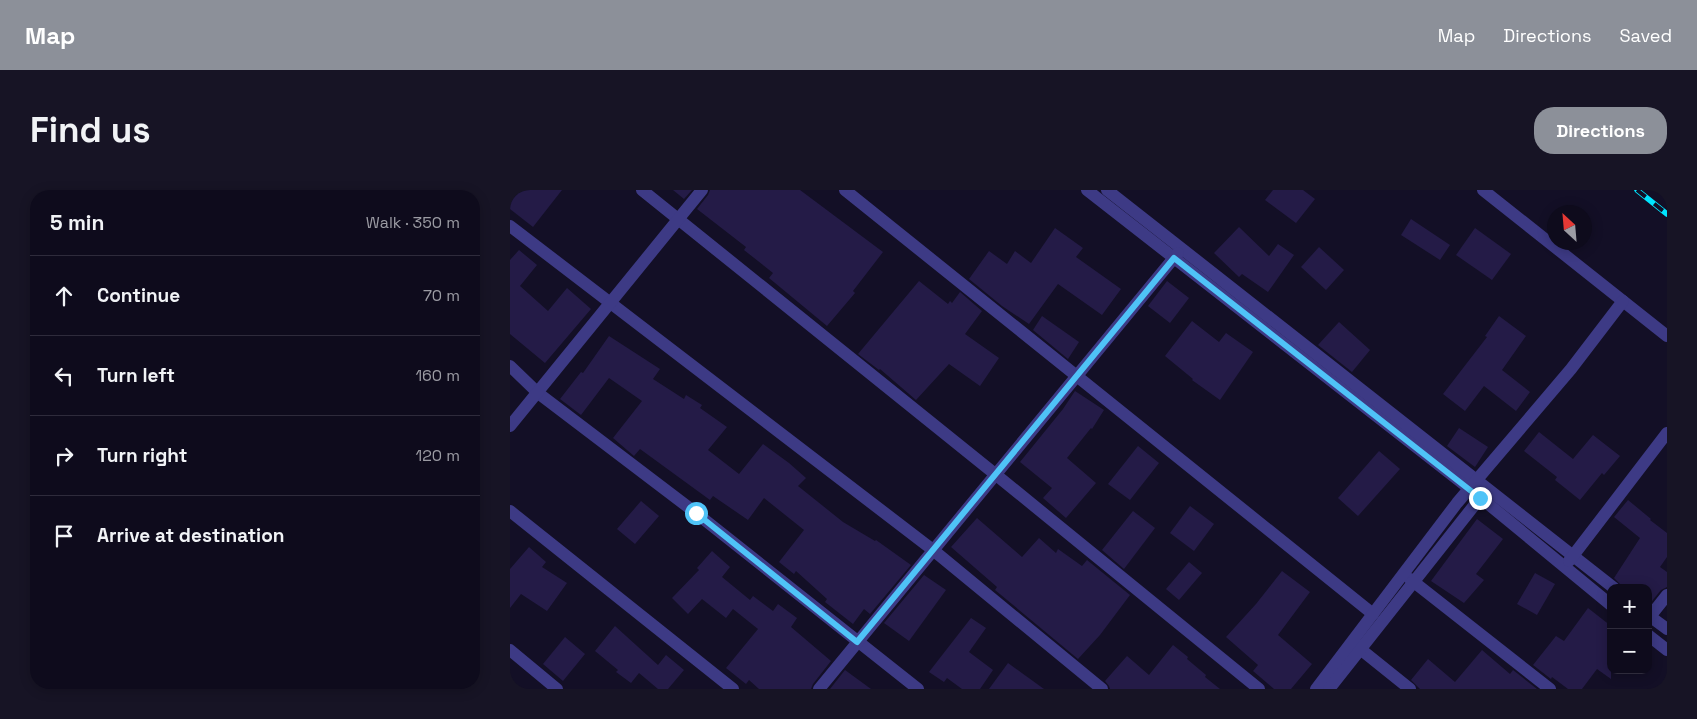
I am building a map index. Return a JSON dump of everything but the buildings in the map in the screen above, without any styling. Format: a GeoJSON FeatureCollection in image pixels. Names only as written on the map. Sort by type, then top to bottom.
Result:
{"type":"FeatureCollection","features":[{"type":"Feature","properties":{"kind":"street"},"geometry":{"type":"LineString","coordinates":[[642,190],[996,474],[1259,689]]}},
{"type":"Feature","properties":{"kind":"street"},"geometry":{"type":"LineString","coordinates":[[510,426],[702,190]]}},
{"type":"Feature","properties":{"kind":"street"},"geometry":{"type":"LineString","coordinates":[[845,190],[1374,614]]}},
{"type":"Feature","properties":{"kind":"street"},"geometry":{"type":"LineString","coordinates":[[1108,190],[1178,253]]}},
{"type":"Feature","properties":{"kind":"street"},"geometry":{"type":"LineString","coordinates":[[1483,190],[1667,336]]}},
{"type":"Feature","properties":{"kind":"street"},"geometry":{"type":"LineString","coordinates":[[1091,191],[1178,253],[1484,493],[1574,556],[1609,584]]}},
{"type":"Feature","properties":{"kind":"street"},"geometry":{"type":"LineString","coordinates":[[510,226],[933,550],[1102,689]]}},
{"type":"Feature","properties":{"kind":"street"},"geometry":{"type":"LineString","coordinates":[[819,689],[1178,253]]}},
{"type":"Feature","properties":{"kind":"street"},"geometry":{"type":"LineString","coordinates":[[1329,689],[1374,614],[1404,574],[1624,301]]}},
{"type":"Feature","properties":{"kind":"street"},"geometry":{"type":"LineString","coordinates":[[510,366],[538,393],[696,513],[918,689]]}},
{"type":"Feature","properties":{"kind":"street"},"geometry":{"type":"LineString","coordinates":[[1564,567],[1667,433]]}},
{"type":"Feature","properties":{"kind":"street"},"geometry":{"type":"LineString","coordinates":[[1484,493],[1564,567],[1607,602]]}},
{"type":"Feature","properties":{"kind":"street"},"geometry":{"type":"LineString","coordinates":[[1316,689],[1415,583],[1484,493]]}},
{"type":"Feature","properties":{"kind":"street"},"geometry":{"type":"LineString","coordinates":[[510,511],[734,689]]}},
{"type":"Feature","properties":{"kind":"street"},"geometry":{"type":"LineString","coordinates":[[1404,574],[1550,689]]}},
{"type":"Feature","properties":{"kind":"street"},"geometry":{"type":"LineString","coordinates":[[1652,613],[1667,595]]}},
{"type":"Feature","properties":{"kind":"street"},"geometry":{"type":"LineString","coordinates":[[1652,619],[1667,629]]}},
{"type":"Feature","properties":{"kind":"street"},"geometry":{"type":"LineString","coordinates":[[1652,638],[1667,650]]}},
{"type":"Feature","properties":{"kind":"street"},"geometry":{"type":"LineString","coordinates":[[1356,645],[1410,689]]}},
{"type":"Feature","properties":{"kind":"street"},"geometry":{"type":"LineString","coordinates":[[510,650],[556,689]]}},
{"type":"Feature","properties":{"kind":"railway"},"geometry":{"type":"LineString","coordinates":[[1637,190],[1667,214]]}},
{"type":"Feature","properties":{"kind":"route"},"geometry":{"type":"LineString","coordinates":[[696,513],[857,642],[1174,258],[1480,498]]}}]}
